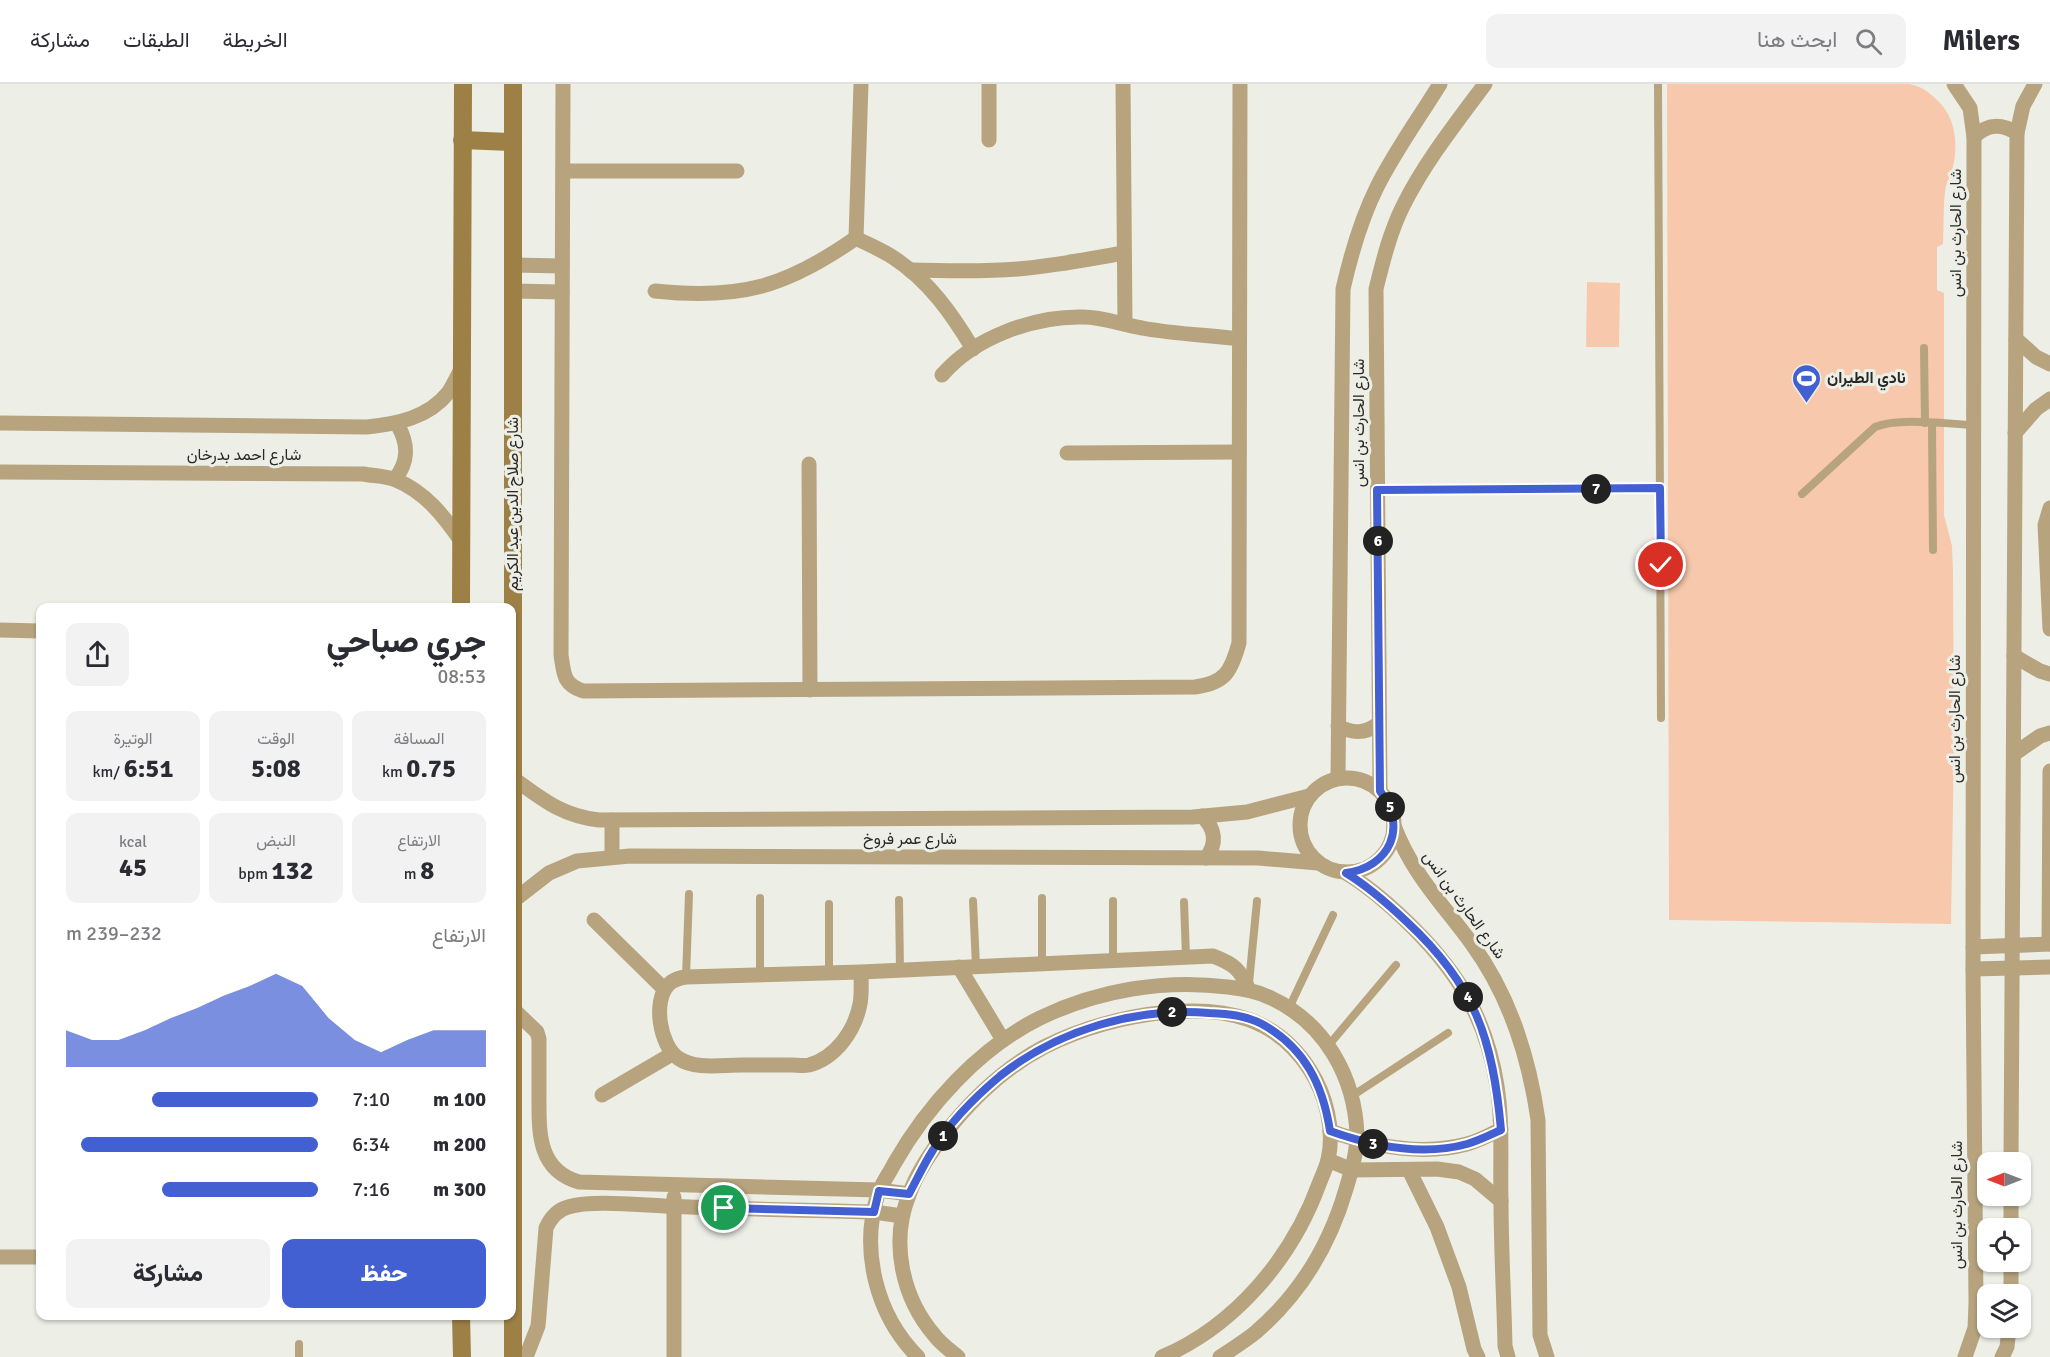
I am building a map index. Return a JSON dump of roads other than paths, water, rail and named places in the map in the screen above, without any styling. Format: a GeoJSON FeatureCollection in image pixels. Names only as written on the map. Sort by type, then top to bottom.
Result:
{"type":"FeatureCollection","features":[{"type":"Feature","properties":{"kind":"main road"},"geometry":{"type":"LineString","coordinates":[[461,603],[463,84]]}},
{"type":"Feature","properties":{"kind":"main road","name":"شارع صلاح الدين عبد الكريم"},"geometry":{"type":"LineString","coordinates":[[512,603],[513,84]]}},
{"type":"Feature","properties":{"kind":"main road"},"geometry":{"type":"LineString","coordinates":[[462,140],[513,142]]}},
{"type":"Feature","properties":{"kind":"main road"},"geometry":{"type":"LineString","coordinates":[[461,1320],[462,1357]]}},
{"type":"Feature","properties":{"kind":"main road","name":"شارع صلاح الدين عبد الكريم"},"geometry":{"type":"LineString","coordinates":[[513,1320],[513,1357]]}},
{"type":"Feature","properties":{"kind":"street"},"geometry":{"type":"LineString","coordinates":[[563,84],[561,654],[564,675],[571,687],[583,691],[1195,687],[1209,685],[1223,678],[1234,663],[1239,643],[1240,84]]}},
{"type":"Feature","properties":{"kind":"street"},"geometry":{"type":"LineString","coordinates":[[856,238],[861,84]]}},
{"type":"Feature","properties":{"kind":"street"},"geometry":{"type":"LineString","coordinates":[[988,84],[989,140]]}},
{"type":"Feature","properties":{"kind":"street"},"geometry":{"type":"LineString","coordinates":[[1124,84],[1125,324]]}},
{"type":"Feature","properties":{"kind":"street","name":"شارع الحارث بن انس"},"geometry":{"type":"LineString","coordinates":[[1338,778],[1343,289],[1351,255],[1376,189],[1392,159],[1440,84]]}},
{"type":"Feature","properties":{"kind":"street"},"geometry":{"type":"LineString","coordinates":[[1469,84],[1472,91],[1472,102]]}},
{"type":"Feature","properties":{"kind":"street","name":"شارع الحارث بن انس"},"geometry":{"type":"LineString","coordinates":[[1380,791],[1376,289],[1387,248],[1402,208],[1422,171],[1485,84]]}},
{"type":"Feature","properties":{"kind":"street","name":"شارع الحارث بن انس"},"geometry":{"type":"LineString","coordinates":[[1954,84],[1970,108],[1974,137],[1973,969],[1976,1303],[1975,1328],[1965,1357]]}},
{"type":"Feature","properties":{"kind":"street"},"geometry":{"type":"LineString","coordinates":[[2012,1152],[2017,133],[2023,106],[2035,84]]}},
{"type":"Feature","properties":{"kind":"street"},"geometry":{"type":"LineString","coordinates":[[1974,137],[1994,126],[2002,126],[2017,133]]}},
{"type":"Feature","properties":{"kind":"street"},"geometry":{"type":"LineString","coordinates":[[563,171],[737,171]]}},
{"type":"Feature","properties":{"kind":"street"},"geometry":{"type":"LineString","coordinates":[[856,238],[894,258],[926,284],[954,316],[974,349]]}},
{"type":"Feature","properties":{"kind":"street"},"geometry":{"type":"LineString","coordinates":[[656,291],[715,294],[762,286],[796,274],[828,258],[856,238]]}},
{"type":"Feature","properties":{"kind":"street"},"geometry":{"type":"LineString","coordinates":[[910,270],[964,272],[1018,269],[1124,253]]}},
{"type":"Feature","properties":{"kind":"street"},"geometry":{"type":"LineString","coordinates":[[513,265],[562,266]]}},
{"type":"Feature","properties":{"kind":"street"},"geometry":{"type":"LineString","coordinates":[[513,291],[562,292]]}},
{"type":"Feature","properties":{"kind":"street"},"geometry":{"type":"LineString","coordinates":[[942,375],[974,349],[1001,334],[1055,318],[1084,317],[1113,320],[1140,328],[1239,339]]}},
{"type":"Feature","properties":{"kind":"street"},"geometry":{"type":"LineString","coordinates":[[2016,339],[2036,357],[2050,364]]}},
{"type":"Feature","properties":{"kind":"street","name":"شارع احمد بدرخان"},"geometry":{"type":"LineString","coordinates":[[0,423],[367,427],[397,424],[424,413],[447,394],[462,368]]}},
{"type":"Feature","properties":{"kind":"street"},"geometry":{"type":"LineString","coordinates":[[2015,433],[2036,410],[2050,399]]}},
{"type":"Feature","properties":{"kind":"street"},"geometry":{"type":"LineString","coordinates":[[395,479],[402,470],[407,446],[397,424]]}},
{"type":"Feature","properties":{"kind":"street"},"geometry":{"type":"LineString","coordinates":[[1067,453],[1239,452]]}},
{"type":"Feature","properties":{"kind":"street"},"geometry":{"type":"LineString","coordinates":[[808,464],[810,690]]}},
{"type":"Feature","properties":{"kind":"street","name":"شارع احمد بدرخان"},"geometry":{"type":"LineString","coordinates":[[0,472],[363,474],[395,479],[422,494],[444,515],[461,541]]}},
{"type":"Feature","properties":{"kind":"street"},"geometry":{"type":"LineString","coordinates":[[2050,508],[2044,525],[2050,629]]}},
{"type":"Feature","properties":{"kind":"street"},"geometry":{"type":"LineString","coordinates":[[0,630],[36,631]]}},
{"type":"Feature","properties":{"kind":"street"},"geometry":{"type":"LineString","coordinates":[[2014,656],[2050,674]]}},
{"type":"Feature","properties":{"kind":"street"},"geometry":{"type":"LineString","coordinates":[[1338,726],[1352,732],[1359,732],[1373,728],[1379,723]]}},
{"type":"Feature","properties":{"kind":"street"},"geometry":{"type":"LineString","coordinates":[[2013,754],[2040,736],[2050,733]]}},
{"type":"Feature","properties":{"kind":"street"},"geometry":{"type":"LineString","coordinates":[[1973,947],[2050,944],[2050,771]]}},
{"type":"Feature","properties":{"kind":"street"},"geometry":{"type":"LineString","coordinates":[[1346,873],[1361,871],[1374,864],[1385,854],[1394,826],[1393,813],[1388,801],[1380,791],[1360,780],[1338,778],[1327,782],[1309,796],[1302,810],[1299,825],[1301,839],[1308,853],[1318,863],[1332,870],[1346,873],[1383,898],[1444,960],[1464,989],[1491,1053],[1501,1130],[1505,1347],[1508,1357]]}},
{"type":"Feature","properties":{"kind":"street","name":"شارع عمر فروخ"},"geometry":{"type":"LineString","coordinates":[[516,780],[559,809],[580,818],[612,820],[1202,816],[1247,812],[1309,796]]}},
{"type":"Feature","properties":{"kind":"street"},"geometry":{"type":"LineString","coordinates":[[1202,816],[1211,827],[1214,840],[1213,847],[1206,858]]}},
{"type":"Feature","properties":{"kind":"street"},"geometry":{"type":"LineString","coordinates":[[612,820],[612,857]]}},
{"type":"Feature","properties":{"kind":"street","name":"شارع الحارث بن انس"},"geometry":{"type":"LineString","coordinates":[[1394,826],[1413,868],[1473,946],[1494,978],[1524,1048],[1538,1120],[1540,1335],[1547,1357]]}},
{"type":"Feature","properties":{"kind":"street","name":"شارع عمر فروخ"},"geometry":{"type":"LineString","coordinates":[[516,899],[549,873],[577,861],[612,857],[1257,858],[1318,863]]}},
{"type":"Feature","properties":{"kind":"street"},"geometry":{"type":"LineString","coordinates":[[594,920],[664,989]]}},
{"type":"Feature","properties":{"kind":"street"},"geometry":{"type":"LineString","coordinates":[[861,972],[860,1004],[849,1034],[832,1052],[809,1065],[698,1065],[680,1060],[666,1046],[660,1022],[661,997],[664,989],[670,983],[686,977],[861,972],[1213,956],[1229,962],[1241,973],[1249,990]]}},
{"type":"Feature","properties":{"kind":"street"},"geometry":{"type":"LineString","coordinates":[[1973,969],[2050,966]]}},
{"type":"Feature","properties":{"kind":"street"},"geometry":{"type":"LineString","coordinates":[[959,967],[1003,1040]]}},
{"type":"Feature","properties":{"kind":"street"},"geometry":{"type":"LineString","coordinates":[[918,1357],[906,1345],[887,1315],[875,1282],[871,1247],[874,1212],[879,1191],[903,1148],[933,1108],[966,1072],[1003,1040],[1040,1018],[1080,1002],[1121,990],[1163,985],[1196,984],[1249,990],[1269,997],[1289,1008],[1306,1022],[1328,1046],[1345,1075],[1356,1118],[1357,1141],[1352,1170],[1338,1216],[1312,1267],[1289,1298],[1262,1325],[1219,1357],[1203,1335]]}},
{"type":"Feature","properties":{"kind":"street"},"geometry":{"type":"LineString","coordinates":[[958,1357],[935,1337],[916,1311],[904,1281],[899,1249],[902,1216],[909,1194],[933,1149],[964,1110],[1001,1076],[1042,1048],[1088,1028],[1137,1015],[1187,1011],[1237,1015],[1261,1024],[1283,1039],[1307,1065],[1317,1080],[1326,1105],[1330,1131],[1328,1160],[1309,1211],[1281,1259],[1245,1300],[1203,1335],[1172,1355]]}},
{"type":"Feature","properties":{"kind":"street"},"geometry":{"type":"LineString","coordinates":[[516,1012],[537,1032],[539,1039],[541,1145],[548,1160],[558,1172],[568,1179],[579,1182],[879,1191],[909,1194]]}},
{"type":"Feature","properties":{"kind":"street"},"geometry":{"type":"LineString","coordinates":[[602,1095],[672,1054]]}},
{"type":"Feature","properties":{"kind":"street"},"geometry":{"type":"LineString","coordinates":[[1330,1131],[1357,1141],[1395,1147],[1436,1148],[1468,1144],[1501,1130]]}},
{"type":"Feature","properties":{"kind":"street"},"geometry":{"type":"LineString","coordinates":[[1328,1160],[1352,1170],[1437,1169],[1459,1172],[1475,1179],[1501,1201]]}},
{"type":"Feature","properties":{"kind":"street"},"geometry":{"type":"LineString","coordinates":[[1409,1170],[1437,1227],[1459,1287],[1478,1357]]}},
{"type":"Feature","properties":{"kind":"street"},"geometry":{"type":"LineString","coordinates":[[674,1185],[674,1357]]}},
{"type":"Feature","properties":{"kind":"street"},"geometry":{"type":"LineString","coordinates":[[526,1357],[538,1326],[546,1228],[550,1219],[557,1212],[581,1204],[874,1212],[902,1216]]}},
{"type":"Feature","properties":{"kind":"street"},"geometry":{"type":"LineString","coordinates":[[0,1257],[36,1257]]}},
{"type":"Feature","properties":{"kind":"street"},"geometry":{"type":"LineString","coordinates":[[2001,1357],[2007,1347],[2008,1338]]}},
{"type":"Feature","properties":{"kind":"lane"},"geometry":{"type":"LineString","coordinates":[[1658,84],[1661,718]]}},
{"type":"Feature","properties":{"kind":"lane"},"geometry":{"type":"LineString","coordinates":[[1924,348],[1933,550]]}},
{"type":"Feature","properties":{"kind":"lane"},"geometry":{"type":"LineString","coordinates":[[1802,494],[1875,427],[1889,423],[1974,425]]}},
{"type":"Feature","properties":{"kind":"lane"},"geometry":{"type":"LineString","coordinates":[[1377,490],[1660,488]]}},
{"type":"Feature","properties":{"kind":"lane"},"geometry":{"type":"LineString","coordinates":[[686,977],[689,894]]}},
{"type":"Feature","properties":{"kind":"lane"},"geometry":{"type":"LineString","coordinates":[[760,898],[760,975]]}},
{"type":"Feature","properties":{"kind":"lane"},"geometry":{"type":"LineString","coordinates":[[1041,963],[1042,898]]}},
{"type":"Feature","properties":{"kind":"lane"},"geometry":{"type":"LineString","coordinates":[[899,900],[900,970]]}},
{"type":"Feature","properties":{"kind":"lane"},"geometry":{"type":"LineString","coordinates":[[974,901],[976,966]]}},
{"type":"Feature","properties":{"kind":"lane"},"geometry":{"type":"LineString","coordinates":[[1113,901],[1113,960]]}},
{"type":"Feature","properties":{"kind":"lane"},"geometry":{"type":"LineString","coordinates":[[1249,990],[1257,901]]}},
{"type":"Feature","properties":{"kind":"lane"},"geometry":{"type":"LineString","coordinates":[[1184,902],[1186,957]]}},
{"type":"Feature","properties":{"kind":"lane"},"geometry":{"type":"LineString","coordinates":[[829,904],[829,973]]}},
{"type":"Feature","properties":{"kind":"lane"},"geometry":{"type":"LineString","coordinates":[[1289,1008],[1333,915]]}},
{"type":"Feature","properties":{"kind":"lane"},"geometry":{"type":"LineString","coordinates":[[1328,1046],[1396,965]]}},
{"type":"Feature","properties":{"kind":"lane"},"geometry":{"type":"LineString","coordinates":[[1352,1096],[1448,1033]]}},
{"type":"Feature","properties":{"kind":"lane"},"geometry":{"type":"LineString","coordinates":[[299,1344],[299,1357]]}},
{"type":"Feature","properties":{"kind":"place","name":"نادي الطيران"},"geometry":{"type":"Point","coordinates":[1806,404]}}]}
